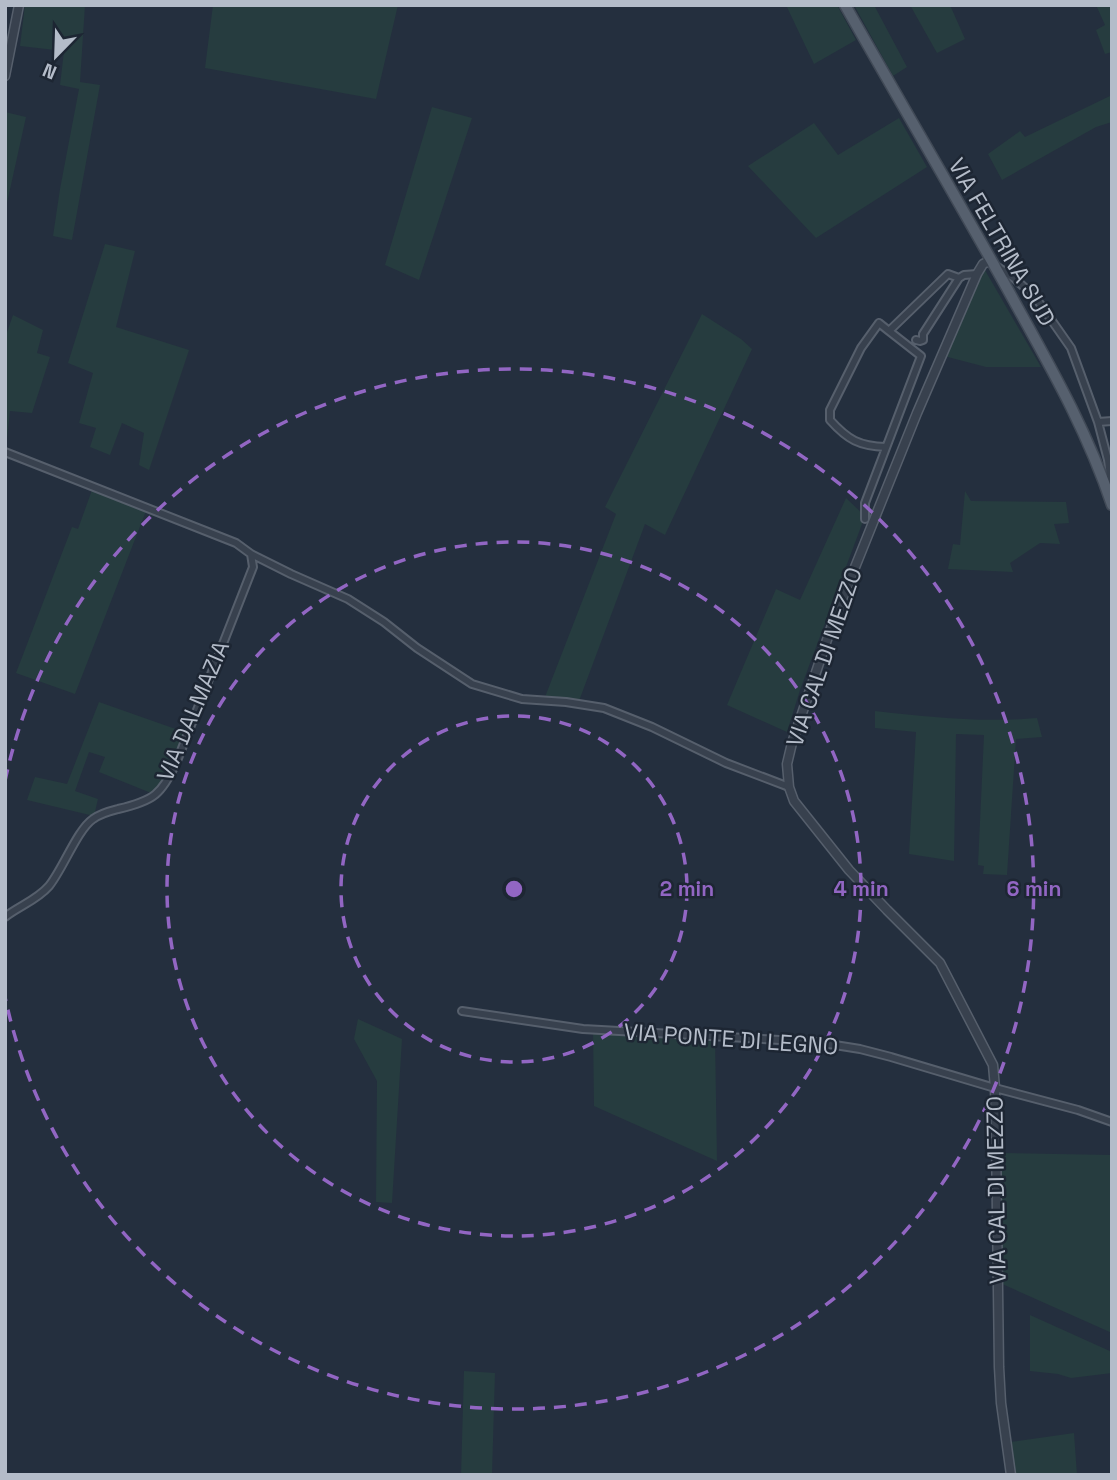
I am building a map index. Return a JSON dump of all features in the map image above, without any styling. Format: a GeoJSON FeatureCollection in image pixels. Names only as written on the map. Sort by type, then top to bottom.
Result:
{"type":"FeatureCollection","features":[{"type":"Feature","properties":{"kind":"main road","name":"VIA FELTRINA SUD"},"geometry":{"type":"LineString","coordinates":[[845,5],[1073,408],[1112,505]]}},
{"type":"Feature","properties":{"kind":"street"},"geometry":{"type":"LineString","coordinates":[[5,76],[19,5]]}},
{"type":"Feature","properties":{"kind":"street"},"geometry":{"type":"LineString","coordinates":[[992,262],[1036,298],[1071,348],[1098,422],[1108,460],[1112,494]]}},
{"type":"Feature","properties":{"kind":"street","name":"VIA CAL DI MEZZO"},"geometry":{"type":"LineString","coordinates":[[992,262],[983,264],[977,274],[917,413],[833,622],[787,764],[789,787],[794,801],[849,870],[940,963],[992,1065],[995,1088],[999,1367],[1011,1475]]}},
{"type":"Feature","properties":{"kind":"street"},"geometry":{"type":"LineString","coordinates":[[889,331],[948,274],[959,278]]}},
{"type":"Feature","properties":{"kind":"street"},"geometry":{"type":"LineString","coordinates":[[911,349],[916,340],[921,341],[924,337],[923,334],[959,278],[977,274]]}},
{"type":"Feature","properties":{"kind":"street"},"geometry":{"type":"LineString","coordinates":[[865,519],[865,503],[921,356],[878,323],[861,348],[831,410],[830,420],[840,432],[856,442],[886,447]]}},
{"type":"Feature","properties":{"kind":"street"},"geometry":{"type":"LineString","coordinates":[[1098,422],[1112,421]]}},
{"type":"Feature","properties":{"kind":"street"},"geometry":{"type":"LineString","coordinates":[[5,452],[236,543],[251,554],[291,574],[348,599],[472,684],[522,699],[604,708],[652,727],[726,763],[789,787]]}},
{"type":"Feature","properties":{"kind":"street","name":"VIA DALMAZIA"},"geometry":{"type":"LineString","coordinates":[[5,917],[39,896],[49,886],[90,821],[108,811],[148,801],[162,789],[177,761],[251,574],[251,554]]}},
{"type":"Feature","properties":{"kind":"street","name":"VIA PONTE DI LEGNO"},"geometry":{"type":"LineString","coordinates":[[462,1012],[583,1029],[816,1042],[860,1049],[1112,1122]]}},
{"type":"Feature","properties":{"kind":"green space"},"geometry":{"type":"Polygon","coordinates":[[[25,5],[85,5],[80,82],[100,85],[72,240],[53,236],[79,89],[60,85],[64,51],[20,46],[25,5]]]}},
{"type":"Feature","properties":{"kind":"green space"},"geometry":{"type":"Polygon","coordinates":[[[213,5],[398,5],[376,99],[205,68],[213,5]]]}},
{"type":"Feature","properties":{"kind":"green space"},"geometry":{"type":"Polygon","coordinates":[[[786,5],[837,5],[856,40],[814,64],[786,5]]]}},
{"type":"Feature","properties":{"kind":"green space"},"geometry":{"type":"Polygon","coordinates":[[[854,5],[874,5],[907,67],[893,76],[854,5]]]}},
{"type":"Feature","properties":{"kind":"green space"},"geometry":{"type":"Polygon","coordinates":[[[910,5],[950,5],[965,39],[937,53],[910,5]]]}},
{"type":"Feature","properties":{"kind":"green space"},"geometry":{"type":"Polygon","coordinates":[[[1096,5],[1112,5],[1112,52],[1105,54],[1096,30],[1105,25],[1096,5]]]}},
{"type":"Feature","properties":{"kind":"green space"},"geometry":{"type":"Polygon","coordinates":[[[1112,95],[1112,122],[1096,127],[1002,180],[988,154],[1020,131],[1025,137],[1112,95]]]}},
{"type":"Feature","properties":{"kind":"green space"},"geometry":{"type":"Polygon","coordinates":[[[432,107],[472,118],[419,280],[385,265],[432,107]]]}},
{"type":"Feature","properties":{"kind":"green space"},"geometry":{"type":"Polygon","coordinates":[[[5,112],[26,117],[5,212],[5,112]]]}},
{"type":"Feature","properties":{"kind":"green space"},"geometry":{"type":"Polygon","coordinates":[[[899,118],[927,167],[816,238],[748,166],[814,123],[838,155],[899,118]]]}},
{"type":"Feature","properties":{"kind":"green space"},"geometry":{"type":"Polygon","coordinates":[[[105,244],[135,251],[116,327],[189,350],[149,470],[139,465],[144,433],[122,423],[110,455],[90,447],[96,428],[79,423],[93,373],[68,363],[105,244]]]}},
{"type":"Feature","properties":{"kind":"green space"},"geometry":{"type":"Polygon","coordinates":[[[982,265],[1041,367],[986,367],[944,356],[982,265]]]}},
{"type":"Feature","properties":{"kind":"green space"},"geometry":{"type":"Polygon","coordinates":[[[702,314],[752,349],[665,535],[645,524],[579,701],[545,697],[616,514],[605,507],[702,314]]]}},
{"type":"Feature","properties":{"kind":"green space"},"geometry":{"type":"Polygon","coordinates":[[[13,315],[43,330],[37,353],[50,357],[32,413],[10,411],[6,448],[5,338],[13,315]]]}},
{"type":"Feature","properties":{"kind":"green space"},"geometry":{"type":"Polygon","coordinates":[[[92,490],[146,511],[75,694],[16,673],[72,527],[78,529],[92,490]]]}},
{"type":"Feature","properties":{"kind":"green space"},"geometry":{"type":"Polygon","coordinates":[[[965,491],[971,501],[1066,502],[1069,523],[1054,524],[1060,544],[1040,543],[1010,563],[1013,572],[948,569],[953,544],[960,545],[965,491]]]}},
{"type":"Feature","properties":{"kind":"green space"},"geometry":{"type":"Polygon","coordinates":[[[846,498],[865,516],[787,732],[727,705],[776,589],[800,600],[846,498]]]}},
{"type":"Feature","properties":{"kind":"green space"},"geometry":{"type":"Polygon","coordinates":[[[99,702],[187,733],[174,770],[156,795],[99,772],[105,757],[89,752],[75,791],[98,799],[94,816],[27,800],[35,777],[67,784],[99,702]]]}},
{"type":"Feature","properties":{"kind":"green space"},"geometry":{"type":"Polygon","coordinates":[[[875,711],[976,720],[1037,718],[1042,737],[1016,739],[1007,875],[983,874],[984,866],[978,865],[984,735],[956,734],[954,861],[909,854],[916,732],[875,728],[875,711]]]}},
{"type":"Feature","properties":{"kind":"green space"},"geometry":{"type":"Polygon","coordinates":[[[358,1019],[402,1039],[392,1203],[376,1202],[377,1081],[354,1039],[358,1019]]]}},
{"type":"Feature","properties":{"kind":"green space"},"geometry":{"type":"Polygon","coordinates":[[[593,1029],[715,1036],[717,1161],[594,1106],[593,1029]]]}},
{"type":"Feature","properties":{"kind":"green space"},"geometry":{"type":"Polygon","coordinates":[[[1001,1153],[1112,1155],[1112,1333],[1000,1283],[1001,1153]]]}},
{"type":"Feature","properties":{"kind":"green space"},"geometry":{"type":"Polygon","coordinates":[[[1030,1315],[1112,1352],[1112,1373],[1071,1378],[1030,1371],[1030,1315]]]}},
{"type":"Feature","properties":{"kind":"green space"},"geometry":{"type":"Polygon","coordinates":[[[464,1371],[495,1373],[492,1475],[461,1475],[464,1371]]]}},
{"type":"Feature","properties":{"kind":"green space"},"geometry":{"type":"Polygon","coordinates":[[[1074,1433],[1077,1475],[1014,1475],[1010,1442],[1074,1433]]]}}]}
